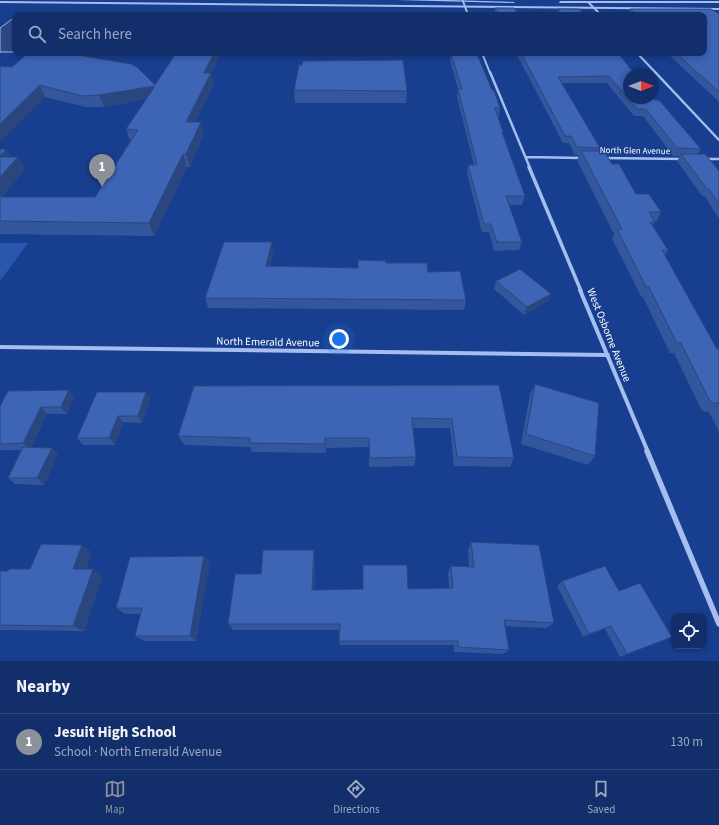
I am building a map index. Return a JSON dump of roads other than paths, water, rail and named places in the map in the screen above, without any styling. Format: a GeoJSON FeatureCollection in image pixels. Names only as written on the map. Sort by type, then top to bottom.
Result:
{"type":"FeatureCollection","features":[{"type":"Feature","properties":{"kind":"street"},"geometry":{"type":"LineString","coordinates":[[398,0],[522,2]]}},
{"type":"Feature","properties":{"kind":"street"},"geometry":{"type":"LineString","coordinates":[[463,1],[467,12]]}},
{"type":"Feature","properties":{"kind":"street"},"geometry":{"type":"LineString","coordinates":[[0,2],[719,9]]}},
{"type":"Feature","properties":{"kind":"street"},"geometry":{"type":"LineString","coordinates":[[559,2],[719,2]]}},
{"type":"Feature","properties":{"kind":"street"},"geometry":{"type":"LineString","coordinates":[[588,2],[598,12]]}},
{"type":"Feature","properties":{"kind":"street","name":"West Osborne Avenue"},"geometry":{"type":"LineString","coordinates":[[483,56],[719,624]]}},
{"type":"Feature","properties":{"kind":"street"},"geometry":{"type":"LineString","coordinates":[[640,56],[719,140]]}},
{"type":"Feature","properties":{"kind":"street","name":"North Glen Avenue"},"geometry":{"type":"LineString","coordinates":[[526,157],[588,158]]}},
{"type":"Feature","properties":{"kind":"street","name":"North Glen Avenue"},"geometry":{"type":"LineString","coordinates":[[596,158],[688,159]]}},
{"type":"Feature","properties":{"kind":"street"},"geometry":{"type":"LineString","coordinates":[[704,159],[719,159]]}},
{"type":"Feature","properties":{"kind":"street","name":"North Emerald Avenue"},"geometry":{"type":"LineString","coordinates":[[0,347],[608,355]]}},
{"type":"Feature","properties":{"kind":"place","name":"Jesuit High School"},"geometry":{"type":"Point","coordinates":[102,187]}}]}
